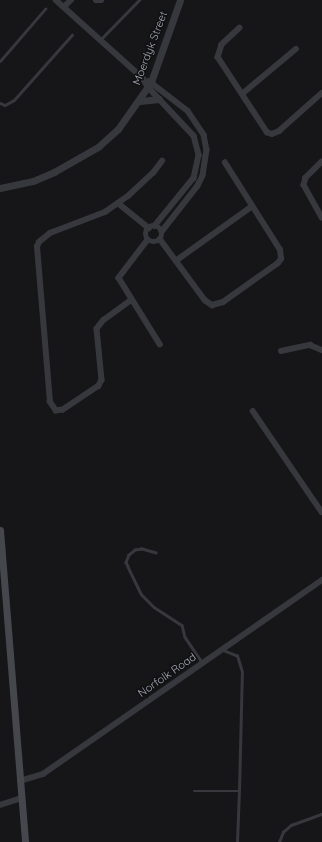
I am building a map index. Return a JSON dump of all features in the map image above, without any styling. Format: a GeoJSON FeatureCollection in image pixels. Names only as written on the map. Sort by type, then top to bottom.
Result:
{"type":"FeatureCollection","features":[{"type":"Feature","properties":{"kind":"main road"},"geometry":{"type":"LineString","coordinates":[[0,531],[25,842]]}},
{"type":"Feature","properties":{"kind":"street"},"geometry":{"type":"LineString","coordinates":[[64,7],[71,0]]}},
{"type":"Feature","properties":{"kind":"street"},"geometry":{"type":"LineString","coordinates":[[96,0],[101,0]]}},
{"type":"Feature","properties":{"kind":"street","name":"Moerdyk Street"},"geometry":{"type":"LineString","coordinates":[[0,188],[33,181],[77,161],[98,147],[118,129],[140,101],[149,85],[180,0]]}},
{"type":"Feature","properties":{"kind":"street"},"geometry":{"type":"LineString","coordinates":[[58,1],[143,78],[159,99],[194,136],[199,156],[198,168],[188,187],[146,235],[148,240]]}},
{"type":"Feature","properties":{"kind":"street"},"geometry":{"type":"LineString","coordinates":[[240,28],[222,45],[218,53],[265,130],[272,134],[279,132],[322,94]]}},
{"type":"Feature","properties":{"kind":"street"},"geometry":{"type":"LineString","coordinates":[[242,94],[296,49]]}},
{"type":"Feature","properties":{"kind":"street"},"geometry":{"type":"LineString","coordinates":[[148,240],[156,242],[160,239],[162,232],[198,186],[207,162],[207,150],[204,135],[198,124],[182,106],[149,85]]}},
{"type":"Feature","properties":{"kind":"street"},"geometry":{"type":"LineString","coordinates":[[140,101],[159,99]]}},
{"type":"Feature","properties":{"kind":"street"},"geometry":{"type":"LineString","coordinates":[[174,114],[182,106]]}},
{"type":"Feature","properties":{"kind":"street"},"geometry":{"type":"LineString","coordinates":[[132,300],[104,320],[98,329],[102,380],[99,386],[63,410],[56,411],[50,402],[37,247],[43,237],[104,212],[118,203],[153,173],[162,161]]}},
{"type":"Feature","properties":{"kind":"street"},"geometry":{"type":"LineString","coordinates":[[322,162],[306,178],[304,185],[322,217]]}},
{"type":"Feature","properties":{"kind":"street"},"geometry":{"type":"LineString","coordinates":[[160,239],[209,304],[217,305],[229,298],[281,259],[280,250],[251,207],[225,163]]}},
{"type":"Feature","properties":{"kind":"street"},"geometry":{"type":"LineString","coordinates":[[118,203],[152,227],[162,232]]}},
{"type":"Feature","properties":{"kind":"street"},"geometry":{"type":"LineString","coordinates":[[177,260],[251,207]]}},
{"type":"Feature","properties":{"kind":"street"},"geometry":{"type":"LineString","coordinates":[[148,240],[120,275],[121,283],[160,344]]}},
{"type":"Feature","properties":{"kind":"street"},"geometry":{"type":"LineString","coordinates":[[281,351],[310,345],[322,350]]}},
{"type":"Feature","properties":{"kind":"street"},"geometry":{"type":"LineString","coordinates":[[253,411],[322,512]]}},
{"type":"Feature","properties":{"kind":"street","name":"Norfolk Road"},"geometry":{"type":"LineString","coordinates":[[20,781],[43,774],[322,580]]}},
{"type":"Feature","properties":{"kind":"street"},"geometry":{"type":"LineString","coordinates":[[0,805],[22,798]]}},
{"type":"Feature","properties":{"kind":"lane"},"geometry":{"type":"LineString","coordinates":[[100,40],[139,0]]}},
{"type":"Feature","properties":{"kind":"lane"},"geometry":{"type":"LineString","coordinates":[[0,61],[45,9]]}},
{"type":"Feature","properties":{"kind":"lane"},"geometry":{"type":"LineString","coordinates":[[0,103],[5,105],[14,100],[72,35]]}},
{"type":"Feature","properties":{"kind":"lane"},"geometry":{"type":"LineString","coordinates":[[156,553],[142,549],[135,550],[129,555],[126,562],[141,594],[154,607],[182,626],[185,637],[203,663]]}},
{"type":"Feature","properties":{"kind":"lane"},"geometry":{"type":"LineString","coordinates":[[222,649],[237,656],[242,672],[237,842]]}},
{"type":"Feature","properties":{"kind":"lane"},"geometry":{"type":"LineString","coordinates":[[194,790],[239,791]]}},
{"type":"Feature","properties":{"kind":"lane"},"geometry":{"type":"LineString","coordinates":[[279,842],[283,832],[291,825],[322,814]]}}]}
